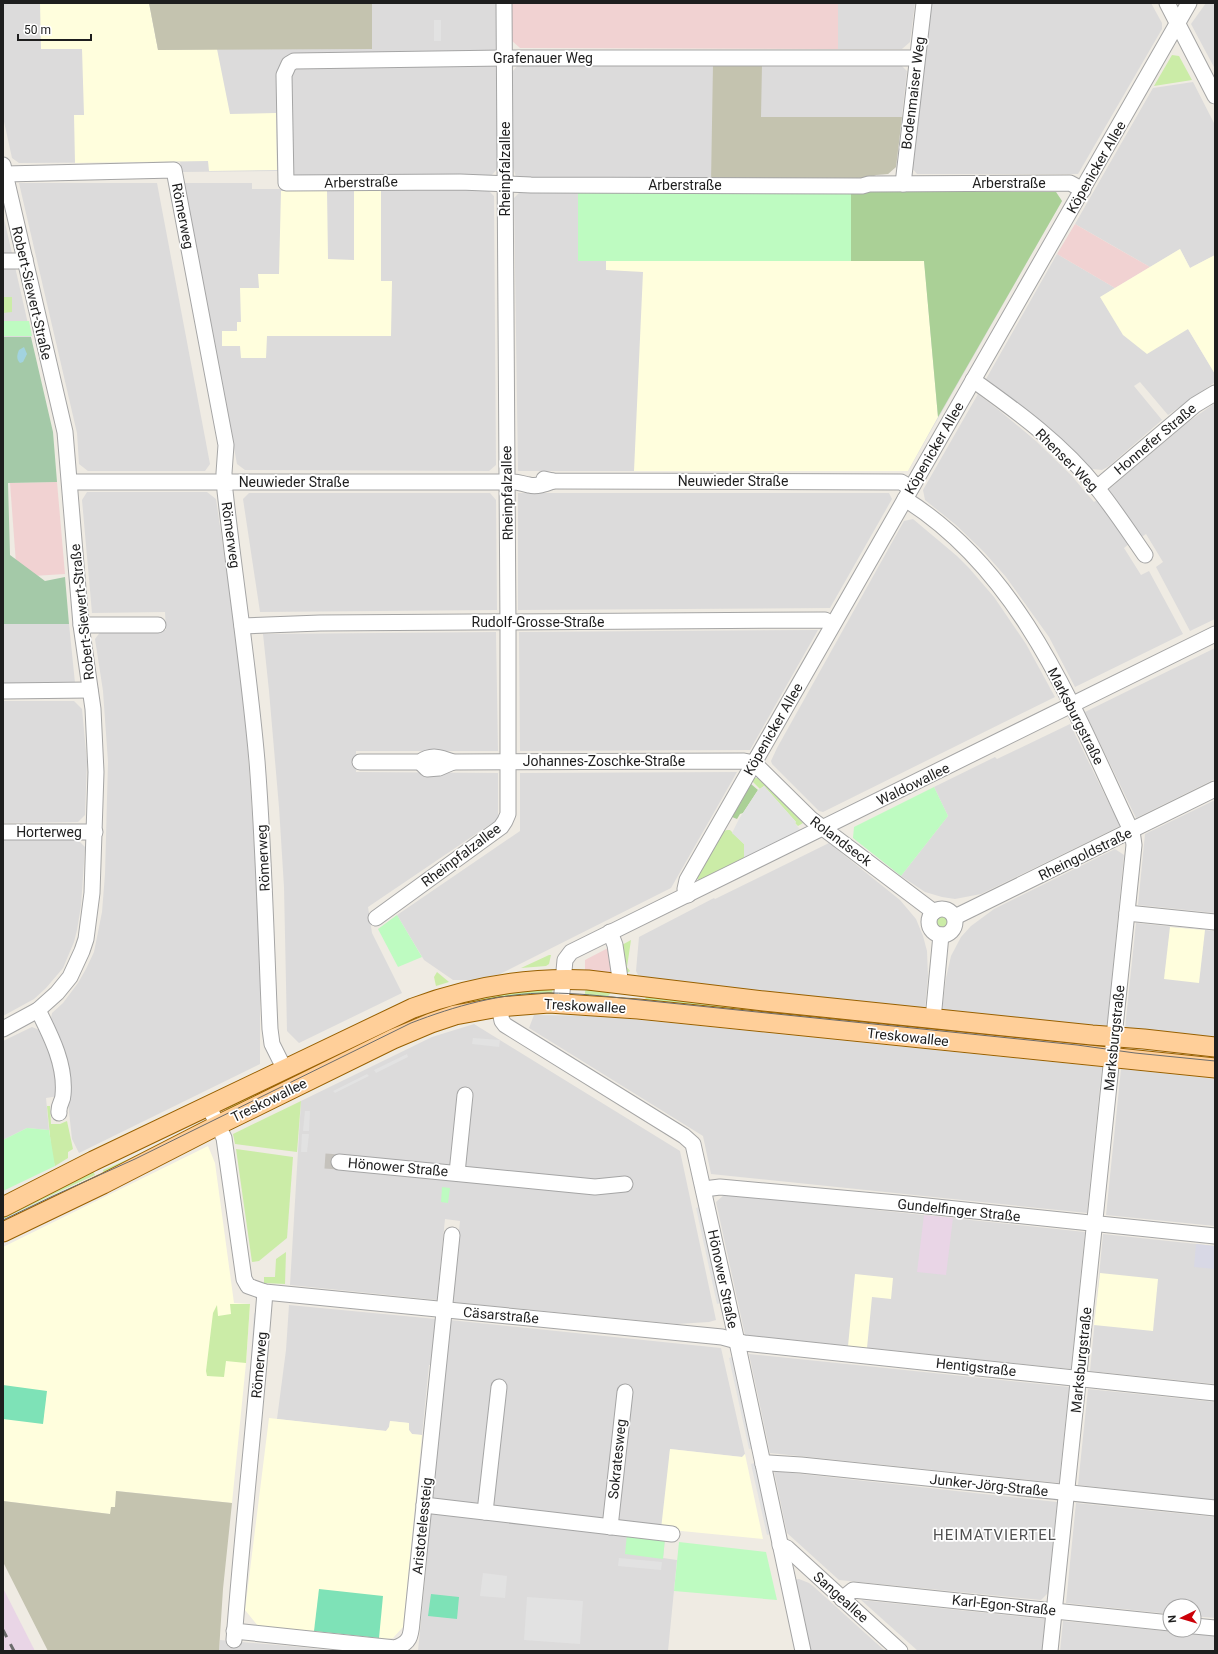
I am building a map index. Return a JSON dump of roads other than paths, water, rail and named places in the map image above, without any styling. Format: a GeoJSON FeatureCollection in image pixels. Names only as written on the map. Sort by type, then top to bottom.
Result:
{"type":"FeatureCollection","features":[{"type":"Feature","properties":{"kind":"main road","name":"Treskowallee"},"geometry":{"type":"LineString","coordinates":[[3,1207],[93,1161],[393,1017],[439,998],[460,992],[500,985],[563,978],[1215,1047]]}},
{"type":"Feature","properties":{"kind":"main road","name":"Treskowallee"},"geometry":{"type":"LineString","coordinates":[[3,1232],[420,1027],[455,1015],[499,1007],[561,1003],[664,1011],[1215,1068]]}},
{"type":"Feature","properties":{"kind":"street","name":"Rheinpfalzallee"},"geometry":{"type":"LineString","coordinates":[[376,918],[501,827],[506,821],[508,814],[508,622],[513,482],[505,182],[504,3]]}},
{"type":"Feature","properties":{"kind":"street","name":"Bodenmaiser Weg"},"geometry":{"type":"LineString","coordinates":[[903,184],[924,3]]}},
{"type":"Feature","properties":{"kind":"street"},"geometry":{"type":"LineString","coordinates":[[1167,3],[1215,96]]}},
{"type":"Feature","properties":{"kind":"street","name":"Köpenicker Allee"},"geometry":{"type":"LineString","coordinates":[[688,895],[685,889],[686,883],[832,624],[1189,3]]}},
{"type":"Feature","properties":{"kind":"street","name":"Grafenauer Weg"},"geometry":{"type":"LineString","coordinates":[[286,183],[284,75],[289,64],[294,61],[504,58],[917,58]]}},
{"type":"Feature","properties":{"kind":"street","name":"Robert-Siewert-Straße"},"geometry":{"type":"LineString","coordinates":[[3,1029],[38,1010],[57,993],[70,977],[86,940],[91,904],[95,832],[96,746],[81,625],[65,432],[4,170]]}},
{"type":"Feature","properties":{"kind":"street","name":"Römerweg"},"geometry":{"type":"LineString","coordinates":[[4,170],[174,170],[226,445],[224,482],[249,678],[259,798],[265,894],[270,1029],[272,1044],[285,1070]]}},
{"type":"Feature","properties":{"kind":"street","name":"Arberstraße"},"geometry":{"type":"LineString","coordinates":[[286,183],[505,182],[531,185],[862,186],[869,184],[1070,183],[1082,190]]}},
{"type":"Feature","properties":{"kind":"street"},"geometry":{"type":"LineString","coordinates":[[3,261],[25,260]]}},
{"type":"Feature","properties":{"kind":"street","name":"Rhenser Weg"},"geometry":{"type":"LineString","coordinates":[[973,380],[1014,410],[1069,458],[1097,488],[1145,555]]}},
{"type":"Feature","properties":{"kind":"street","name":"Honnefer Straße"},"geometry":{"type":"LineString","coordinates":[[1097,488],[1195,405],[1215,393]]}},
{"type":"Feature","properties":{"kind":"street","name":"Neuwieder Straße"},"geometry":{"type":"LineString","coordinates":[[70,482],[513,482],[542,478],[552,481],[901,482],[908,494]]}},
{"type":"Feature","properties":{"kind":"street","name":"Marksburgstraße"},"geometry":{"type":"LineString","coordinates":[[908,494],[962,543],[1003,590],[1038,641],[1072,705],[1132,831],[1134,845],[1050,1651]]}},
{"type":"Feature","properties":{"kind":"street","name":"Rudolf-Grosse-Straße"},"geometry":{"type":"LineString","coordinates":[[242,626],[320,623],[825,620],[832,624]]}},
{"type":"Feature","properties":{"kind":"street"},"geometry":{"type":"LineString","coordinates":[[81,625],[158,625]]}},
{"type":"Feature","properties":{"kind":"street","name":"Waldowallee"},"geometry":{"type":"LineString","coordinates":[[561,1003],[564,960],[571,952],[1215,634]]}},
{"type":"Feature","properties":{"kind":"street"},"geometry":{"type":"LineString","coordinates":[[3,691],[90,690]]}},
{"type":"Feature","properties":{"kind":"street","name":"Johannes-Zoschke-Straße"},"geometry":{"type":"LineString","coordinates":[[360,762],[420,762],[427,768],[439,768],[453,762],[754,762]]}},
{"type":"Feature","properties":{"kind":"street","name":"Rolandseck"},"geometry":{"type":"LineString","coordinates":[[754,762],[811,819],[824,827],[934,912]]}},
{"type":"Feature","properties":{"kind":"street","name":"Rheingoldstraße"},"geometry":{"type":"LineString","coordinates":[[955,917],[1215,789]]}},
{"type":"Feature","properties":{"kind":"street","name":"Horterweg"},"geometry":{"type":"LineString","coordinates":[[3,832],[95,832]]}},
{"type":"Feature","properties":{"kind":"street"},"geometry":{"type":"LineString","coordinates":[[945,909],[952,913],[955,917],[954,929],[948,934],[941,935],[936,933],[930,927],[930,919],[937,910],[945,909]]}},
{"type":"Feature","properties":{"kind":"street"},"geometry":{"type":"LineString","coordinates":[[1127,913],[1215,922]]}},
{"type":"Feature","properties":{"kind":"street"},"geometry":{"type":"LineString","coordinates":[[610,932],[615,945],[621,985]]}},
{"type":"Feature","properties":{"kind":"street"},"geometry":{"type":"LineString","coordinates":[[933,1018],[941,935]]}},
{"type":"Feature","properties":{"kind":"street","name":"Hönower Straße"},"geometry":{"type":"LineString","coordinates":[[499,1007],[502,1021],[505,1025],[691,1142],[694,1148],[803,1651]]}},
{"type":"Feature","properties":{"kind":"street"},"geometry":{"type":"LineString","coordinates":[[38,1010],[54,1042],[61,1069],[63,1097],[58,1106],[59,1113]]}},
{"type":"Feature","properties":{"kind":"street","name":"Hönower Straße"},"geometry":{"type":"LineString","coordinates":[[457,1173],[465,1095]]}},
{"type":"Feature","properties":{"kind":"street"},"geometry":{"type":"LineString","coordinates":[[208,1105],[224,1138],[226,1146],[244,1279],[248,1286],[265,1292]]}},
{"type":"Feature","properties":{"kind":"street","name":"Hönower Straße"},"geometry":{"type":"LineString","coordinates":[[339,1162],[595,1187],[625,1184]]}},
{"type":"Feature","properties":{"kind":"street","name":"Gundelfinger Straße"},"geometry":{"type":"LineString","coordinates":[[702,1182],[725,1187],[908,1204],[1215,1236]]}},
{"type":"Feature","properties":{"kind":"street","name":"Aristotelessteig"},"geometry":{"type":"LineString","coordinates":[[234,1636],[395,1648],[407,1642],[411,1633],[452,1235]]}},
{"type":"Feature","properties":{"kind":"street","name":"Römerweg"},"geometry":{"type":"LineString","coordinates":[[234,1636],[265,1292]]}},
{"type":"Feature","properties":{"kind":"street","name":"Cäsarstraße"},"geometry":{"type":"LineString","coordinates":[[265,1292],[722,1337],[737,1342]]}},
{"type":"Feature","properties":{"kind":"street","name":"Hentigstraße"},"geometry":{"type":"LineString","coordinates":[[737,1342],[1215,1393]]}},
{"type":"Feature","properties":{"kind":"street"},"geometry":{"type":"LineString","coordinates":[[485,1512],[499,1387]]}},
{"type":"Feature","properties":{"kind":"street","name":"Sokratesweg"},"geometry":{"type":"LineString","coordinates":[[610,1527],[625,1392]]}},
{"type":"Feature","properties":{"kind":"street","name":"Junker-Jörg-Straße"},"geometry":{"type":"LineString","coordinates":[[763,1464],[801,1465],[1215,1508]]}},
{"type":"Feature","properties":{"kind":"street"},"geometry":{"type":"LineString","coordinates":[[424,1506],[672,1534]]}},
{"type":"Feature","properties":{"kind":"street","name":"Sangeallee"},"geometry":{"type":"LineString","coordinates":[[780,1545],[787,1548],[900,1651]]}},
{"type":"Feature","properties":{"kind":"street","name":"Karl-Egon-Straße"},"geometry":{"type":"LineString","coordinates":[[842,1598],[853,1590],[1162,1622]]}},
{"type":"Feature","properties":{"kind":"street"},"geometry":{"type":"LineString","coordinates":[[1202,1627],[1215,1628]]}},
{"type":"Feature","properties":{"kind":"water"},"geometry":{"type":"Polygon","coordinates":[[[24,347],[27,354],[23,362],[20,363],[17,358],[19,350],[24,347]]]}},
{"type":"Feature","properties":{"kind":"tunnel"},"geometry":{"type":"LineString","coordinates":[[325,1161],[339,1162]]}},
{"type":"Feature","properties":{"kind":"tram line"},"geometry":{"type":"LineString","coordinates":[[3,1220],[135,1159],[411,1023],[461,1006],[513,995],[548,993],[600,996],[1077,1045],[1135,1053],[1215,1061]]}},
{"type":"Feature","properties":{"kind":"railway"},"geometry":{"type":"LineString","coordinates":[[3,1630],[14,1651]]}},
{"type":"Feature","properties":{"kind":"district","name":"HEIMATVIERTEL"},"geometry":{"type":"Point","coordinates":[995,1535]}}]}
